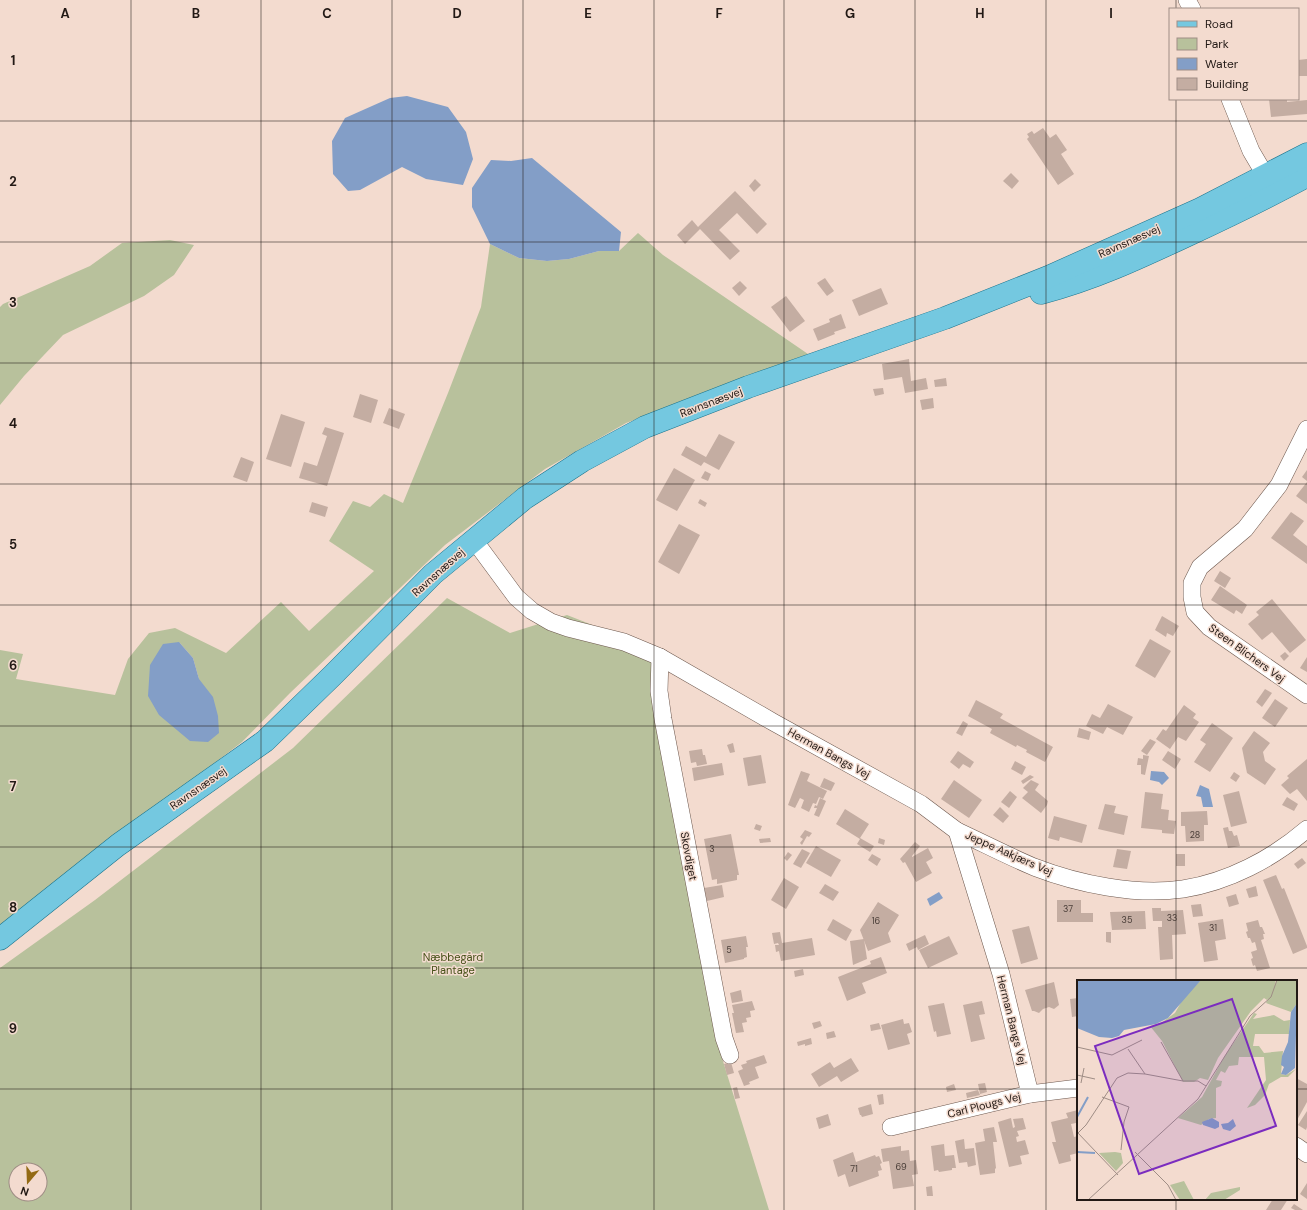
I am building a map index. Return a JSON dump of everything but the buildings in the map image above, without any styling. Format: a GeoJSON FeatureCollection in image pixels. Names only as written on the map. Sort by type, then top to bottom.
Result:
{"type":"FeatureCollection","features":[{"type":"Feature","properties":{"kind":"main road","name":"Ravnsnæsvej"},"geometry":{"type":"LineString","coordinates":[[1270,184],[1307,154]]}},
{"type":"Feature","properties":{"kind":"main road","name":"Ravnsnæsvej"},"geometry":{"type":"LineString","coordinates":[[0,939],[118,846],[265,741],[433,574],[525,498],[582,461],[645,427],[748,387],[946,318],[1048,277],[1200,209],[1270,184],[1307,176]]}},
{"type":"Feature","properties":{"kind":"street"},"geometry":{"type":"LineString","coordinates":[[1230,100],[1251,151],[1270,184]]}},
{"type":"Feature","properties":{"kind":"street","name":"Steen Blichers Vej"},"geometry":{"type":"LineString","coordinates":[[1307,429],[1279,485],[1245,529],[1200,567],[1192,583],[1192,597],[1195,612],[1209,627],[1307,695]]}},
{"type":"Feature","properties":{"kind":"street","name":"Herman Bangs Vej"},"geometry":{"type":"LineString","coordinates":[[474,540],[516,597],[532,611],[550,622],[624,642],[660,657],[920,804],[958,831],[1001,974],[1030,1094]]}},
{"type":"Feature","properties":{"kind":"street","name":"Skovdiget"},"geometry":{"type":"LineString","coordinates":[[660,657],[659,691],[663,719],[724,1038],[730,1055]]}},
{"type":"Feature","properties":{"kind":"street","name":"Jeppe Aakjærs Vej"},"geometry":{"type":"LineString","coordinates":[[958,831],[1034,867],[1069,878],[1109,887],[1151,891],[1183,889],[1215,881],[1260,862],[1297,838],[1307,829]]}},
{"type":"Feature","properties":{"kind":"street","name":"Carl Plougs Vej"},"geometry":{"type":"LineString","coordinates":[[891,1127],[1030,1094],[1077,1088]]}},
{"type":"Feature","properties":{"kind":"street"},"geometry":{"type":"LineString","coordinates":[[1297,1147],[1307,1154]]}},
{"type":"Feature","properties":{"kind":"green space"},"geometry":{"type":"Polygon","coordinates":[[[638,233],[663,255],[808,354],[626,423],[545,469],[445,545],[290,693],[242,742],[0,927],[0,650],[23,654],[16,679],[115,695],[128,659],[149,633],[175,628],[226,653],[281,602],[309,631],[374,571],[329,541],[353,501],[370,507],[384,494],[403,503],[481,307],[490,244],[519,258],[547,261],[569,259],[599,251],[619,251],[638,233]],[[179,642],[199,679],[193,658],[179,642]]]}},
{"type":"Feature","properties":{"kind":"green space"},"geometry":{"type":"Polygon","coordinates":[[[170,240],[194,245],[174,275],[144,296],[63,335],[24,376],[0,405],[0,307],[3,304],[90,266],[122,243],[170,240]]]}},
{"type":"Feature","properties":{"kind":"green space","name":"Næbbegård Plantage"},"geometry":{"type":"Polygon","coordinates":[[[447,598],[510,633],[567,615],[661,652],[655,713],[722,1058],[769,1210],[0,1210],[0,968],[95,900],[293,748],[447,598]]]}},
{"type":"Feature","properties":{"kind":"water"},"geometry":{"type":"Polygon","coordinates":[[[407,96],[448,107],[466,132],[473,159],[463,185],[426,179],[402,167],[360,190],[348,191],[333,174],[332,141],[345,118],[390,98],[407,96]]]}},
{"type":"Feature","properties":{"kind":"water"},"geometry":{"type":"Polygon","coordinates":[[[532,158],[621,232],[619,251],[599,251],[569,259],[547,261],[519,258],[490,244],[472,207],[472,188],[491,160],[511,161],[532,158]]]}},
{"type":"Feature","properties":{"kind":"water"},"geometry":{"type":"Polygon","coordinates":[[[179,642],[193,658],[199,679],[213,697],[218,716],[219,733],[208,742],[190,741],[159,715],[148,696],[150,665],[163,644],[179,642]]]}},
{"type":"Feature","properties":{"kind":"water"},"geometry":{"type":"Polygon","coordinates":[[[1151,771],[1164,772],[1169,778],[1162,785],[1159,782],[1150,780],[1151,771]]]}},
{"type":"Feature","properties":{"kind":"water"},"geometry":{"type":"Polygon","coordinates":[[[1200,785],[1209,789],[1213,807],[1203,807],[1201,797],[1196,796],[1200,785]]]}},
{"type":"Feature","properties":{"kind":"water"},"geometry":{"type":"Polygon","coordinates":[[[939,892],[943,898],[930,906],[927,899],[939,892]]]}}]}
